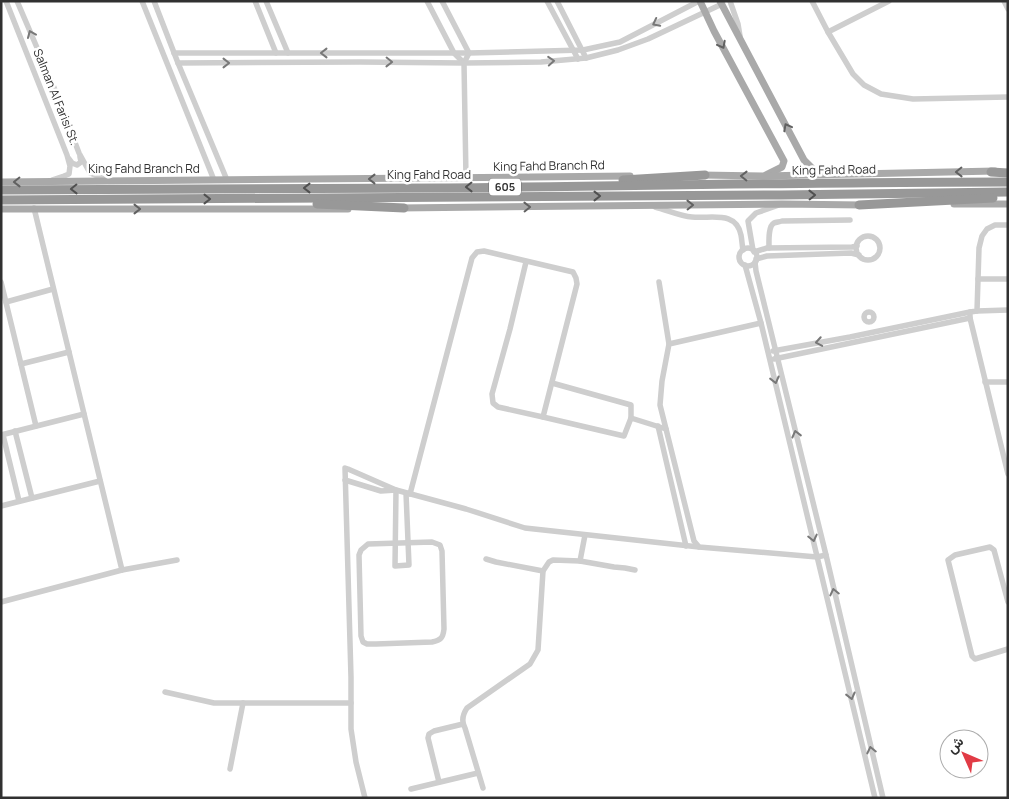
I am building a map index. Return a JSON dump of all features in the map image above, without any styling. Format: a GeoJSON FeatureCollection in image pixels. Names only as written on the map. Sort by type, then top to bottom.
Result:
{"type":"FeatureCollection","features":[{"type":"Feature","properties":{"kind":"highway"},"geometry":{"type":"LineString","coordinates":[[991,172],[1008,172]]}},
{"type":"Feature","properties":{"kind":"highway"},"geometry":{"type":"LineString","coordinates":[[504,187],[705,175]]}},
{"type":"Feature","properties":{"kind":"highway","name":"King Fahd Road"},"geometry":{"type":"LineString","coordinates":[[1,190],[1008,182]]}},
{"type":"Feature","properties":{"kind":"highway","name":"King Fahd Road"},"geometry":{"type":"LineString","coordinates":[[1,200],[1008,192]]}},
{"type":"Feature","properties":{"kind":"highway"},"geometry":{"type":"LineString","coordinates":[[858,205],[1008,197]]}},
{"type":"Feature","properties":{"kind":"highway"},"geometry":{"type":"LineString","coordinates":[[229,199],[404,208]]}},
{"type":"Feature","properties":{"kind":"main road"},"geometry":{"type":"LineString","coordinates":[[700,1],[784,161],[782,167],[763,176]]}},
{"type":"Feature","properties":{"kind":"main road"},"geometry":{"type":"LineString","coordinates":[[722,2],[804,160],[813,169],[829,174]]}},
{"type":"Feature","properties":{"kind":"main road","name":"King Fahd Branch Rd"},"geometry":{"type":"LineString","coordinates":[[1,182],[763,176],[991,172]]}},
{"type":"Feature","properties":{"kind":"main road"},"geometry":{"type":"LineString","coordinates":[[1,209],[307,210],[651,205],[1008,204]]}},
{"type":"Feature","properties":{"kind":"street","name":"Salman Al Farisi St."},"geometry":{"type":"LineString","coordinates":[[6,1],[70,166],[69,174],[48,181]]}},
{"type":"Feature","properties":{"kind":"street","name":"Salman Al Farisi St."},"geometry":{"type":"LineString","coordinates":[[17,1],[79,153],[90,173],[109,181]]}},
{"type":"Feature","properties":{"kind":"street"},"geometry":{"type":"LineString","coordinates":[[142,1],[214,180]]}},
{"type":"Feature","properties":{"kind":"street"},"geometry":{"type":"LineString","coordinates":[[154,1],[226,180]]}},
{"type":"Feature","properties":{"kind":"street"},"geometry":{"type":"LineString","coordinates":[[255,1],[276,53]]}},
{"type":"Feature","properties":{"kind":"street"},"geometry":{"type":"LineString","coordinates":[[266,1],[288,53]]}},
{"type":"Feature","properties":{"kind":"street"},"geometry":{"type":"LineString","coordinates":[[427,1],[454,53],[464,63]]}},
{"type":"Feature","properties":{"kind":"street"},"geometry":{"type":"LineString","coordinates":[[442,1],[469,53]]}},
{"type":"Feature","properties":{"kind":"street"},"geometry":{"type":"LineString","coordinates":[[547,1],[578,59]]}},
{"type":"Feature","properties":{"kind":"street"},"geometry":{"type":"LineString","coordinates":[[557,1],[586,58]]}},
{"type":"Feature","properties":{"kind":"street"},"geometry":{"type":"LineString","coordinates":[[174,53],[469,53],[583,50],[620,42],[700,1]]}},
{"type":"Feature","properties":{"kind":"street"},"geometry":{"type":"LineString","coordinates":[[730,1],[738,24],[740,38]]}},
{"type":"Feature","properties":{"kind":"street"},"geometry":{"type":"LineString","coordinates":[[812,1],[853,74],[864,85],[881,94],[913,99],[1008,97]]}},
{"type":"Feature","properties":{"kind":"street"},"geometry":{"type":"LineString","coordinates":[[828,32],[889,1]]}},
{"type":"Feature","properties":{"kind":"street"},"geometry":{"type":"LineString","coordinates":[[1004,1],[1008,9]]}},
{"type":"Feature","properties":{"kind":"street"},"geometry":{"type":"LineString","coordinates":[[178,63],[464,63],[542,62],[578,59],[618,50],[640,42],[706,12],[722,2]]}},
{"type":"Feature","properties":{"kind":"street"},"geometry":{"type":"LineString","coordinates":[[466,178],[464,63],[469,53]]}},
{"type":"Feature","properties":{"kind":"street"},"geometry":{"type":"LineString","coordinates":[[67,155],[72,163],[77,165],[81,162],[79,153]]}},
{"type":"Feature","properties":{"kind":"street"},"geometry":{"type":"LineString","coordinates":[[782,204],[756,213],[748,222],[753,251],[756,254],[756,271],[826,554],[883,798]]}},
{"type":"Feature","properties":{"kind":"street"},"geometry":{"type":"LineString","coordinates":[[651,205],[690,217],[725,217],[738,225],[743,250],[739,258],[745,266],[761,322],[875,798]]}},
{"type":"Feature","properties":{"kind":"street"},"geometry":{"type":"LineString","coordinates":[[34,208],[122,570]]}},
{"type":"Feature","properties":{"kind":"street"},"geometry":{"type":"LineString","coordinates":[[771,248],[772,234],[770,226],[773,223],[782,221],[850,220]]}},
{"type":"Feature","properties":{"kind":"street"},"geometry":{"type":"LineString","coordinates":[[977,311],[979,248],[982,236],[987,229],[995,225],[1008,225]]}},
{"type":"Feature","properties":{"kind":"street"},"geometry":{"type":"LineString","coordinates":[[870,236],[875,238],[880,245],[879,254],[873,260],[864,260],[859,255],[857,246],[862,239],[870,236]]}},
{"type":"Feature","properties":{"kind":"street"},"geometry":{"type":"LineString","coordinates":[[745,266],[750,266],[755,260],[767,256],[857,246]]}},
{"type":"Feature","properties":{"kind":"street"},"geometry":{"type":"LineString","coordinates":[[743,250],[753,251],[789,247],[859,255]]}},
{"type":"Feature","properties":{"kind":"street"},"geometry":{"type":"LineString","coordinates":[[789,247],[789,255]]}},
{"type":"Feature","properties":{"kind":"street"},"geometry":{"type":"LineString","coordinates":[[396,490],[395,566],[409,564],[408,494],[472,258],[478,252],[484,251],[573,272],[576,278],[577,284],[543,417]]}},
{"type":"Feature","properties":{"kind":"street"},"geometry":{"type":"LineString","coordinates":[[526,262],[492,394],[492,403],[498,407],[624,436],[631,418],[631,406],[552,383]]}},
{"type":"Feature","properties":{"kind":"street"},"geometry":{"type":"LineString","coordinates":[[978,279],[1008,279]]}},
{"type":"Feature","properties":{"kind":"street"},"geometry":{"type":"LineString","coordinates":[[1,282],[36,426]]}},
{"type":"Feature","properties":{"kind":"street"},"geometry":{"type":"LineString","coordinates":[[659,282],[669,344],[662,381],[660,405],[694,541],[699,547]]}},
{"type":"Feature","properties":{"kind":"street"},"geometry":{"type":"LineString","coordinates":[[6,302],[53,290]]}},
{"type":"Feature","properties":{"kind":"street"},"geometry":{"type":"LineString","coordinates":[[770,360],[970,315],[977,311],[1008,310]]}},
{"type":"Feature","properties":{"kind":"street"},"geometry":{"type":"LineString","coordinates":[[970,315],[1008,474]]}},
{"type":"Feature","properties":{"kind":"street"},"geometry":{"type":"LineString","coordinates":[[869,321],[871,336]]}},
{"type":"Feature","properties":{"kind":"street"},"geometry":{"type":"LineString","coordinates":[[669,344],[761,322]]}},
{"type":"Feature","properties":{"kind":"street"},"geometry":{"type":"LineString","coordinates":[[768,352],[871,336]]}},
{"type":"Feature","properties":{"kind":"street"},"geometry":{"type":"LineString","coordinates":[[21,364],[68,352]]}},
{"type":"Feature","properties":{"kind":"street"},"geometry":{"type":"LineString","coordinates":[[986,382],[1008,382]]}},
{"type":"Feature","properties":{"kind":"street"},"geometry":{"type":"LineString","coordinates":[[19,501],[2,435],[84,414]]}},
{"type":"Feature","properties":{"kind":"street"},"geometry":{"type":"LineString","coordinates":[[631,418],[666,429]]}},
{"type":"Feature","properties":{"kind":"street"},"geometry":{"type":"LineString","coordinates":[[658,426],[686,546]]}},
{"type":"Feature","properties":{"kind":"street"},"geometry":{"type":"LineString","coordinates":[[15,432],[32,498]]}},
{"type":"Feature","properties":{"kind":"street"},"geometry":{"type":"LineString","coordinates":[[366,798],[356,762],[351,730],[345,468],[408,494],[466,509],[525,528],[686,546],[817,557],[826,554]]}},
{"type":"Feature","properties":{"kind":"street"},"geometry":{"type":"LineString","coordinates":[[345,480],[382,491],[396,490]]}},
{"type":"Feature","properties":{"kind":"street"},"geometry":{"type":"LineString","coordinates":[[1,506],[100,481]]}},
{"type":"Feature","properties":{"kind":"street"},"geometry":{"type":"LineString","coordinates":[[580,561],[585,535]]}},
{"type":"Feature","properties":{"kind":"street"},"geometry":{"type":"LineString","coordinates":[[432,542],[440,545],[442,551],[444,629],[443,637],[439,640],[432,642],[367,644],[363,642],[361,636],[359,555],[361,550],[368,544],[395,544],[432,542]]}},
{"type":"Feature","properties":{"kind":"street"},"geometry":{"type":"LineString","coordinates":[[1008,602],[994,550],[990,547],[955,555],[948,560],[972,656],[975,659],[1008,649]]}},
{"type":"Feature","properties":{"kind":"street"},"geometry":{"type":"LineString","coordinates":[[486,559],[543,571]]}},
{"type":"Feature","properties":{"kind":"street"},"geometry":{"type":"LineString","coordinates":[[1,602],[122,570],[177,560]]}},
{"type":"Feature","properties":{"kind":"street"},"geometry":{"type":"LineString","coordinates":[[483,788],[463,724],[463,714],[467,708],[530,664],[538,650],[543,571],[549,562],[553,560],[580,561],[635,570]]}},
{"type":"Feature","properties":{"kind":"street"},"geometry":{"type":"LineString","coordinates":[[165,692],[214,703],[351,704]]}},
{"type":"Feature","properties":{"kind":"street"},"geometry":{"type":"LineString","coordinates":[[230,769],[242,703]]}},
{"type":"Feature","properties":{"kind":"street"},"geometry":{"type":"LineString","coordinates":[[439,782],[428,738],[429,734],[463,724]]}},
{"type":"Feature","properties":{"kind":"street"},"geometry":{"type":"LineString","coordinates":[[411,789],[478,773]]}}]}
